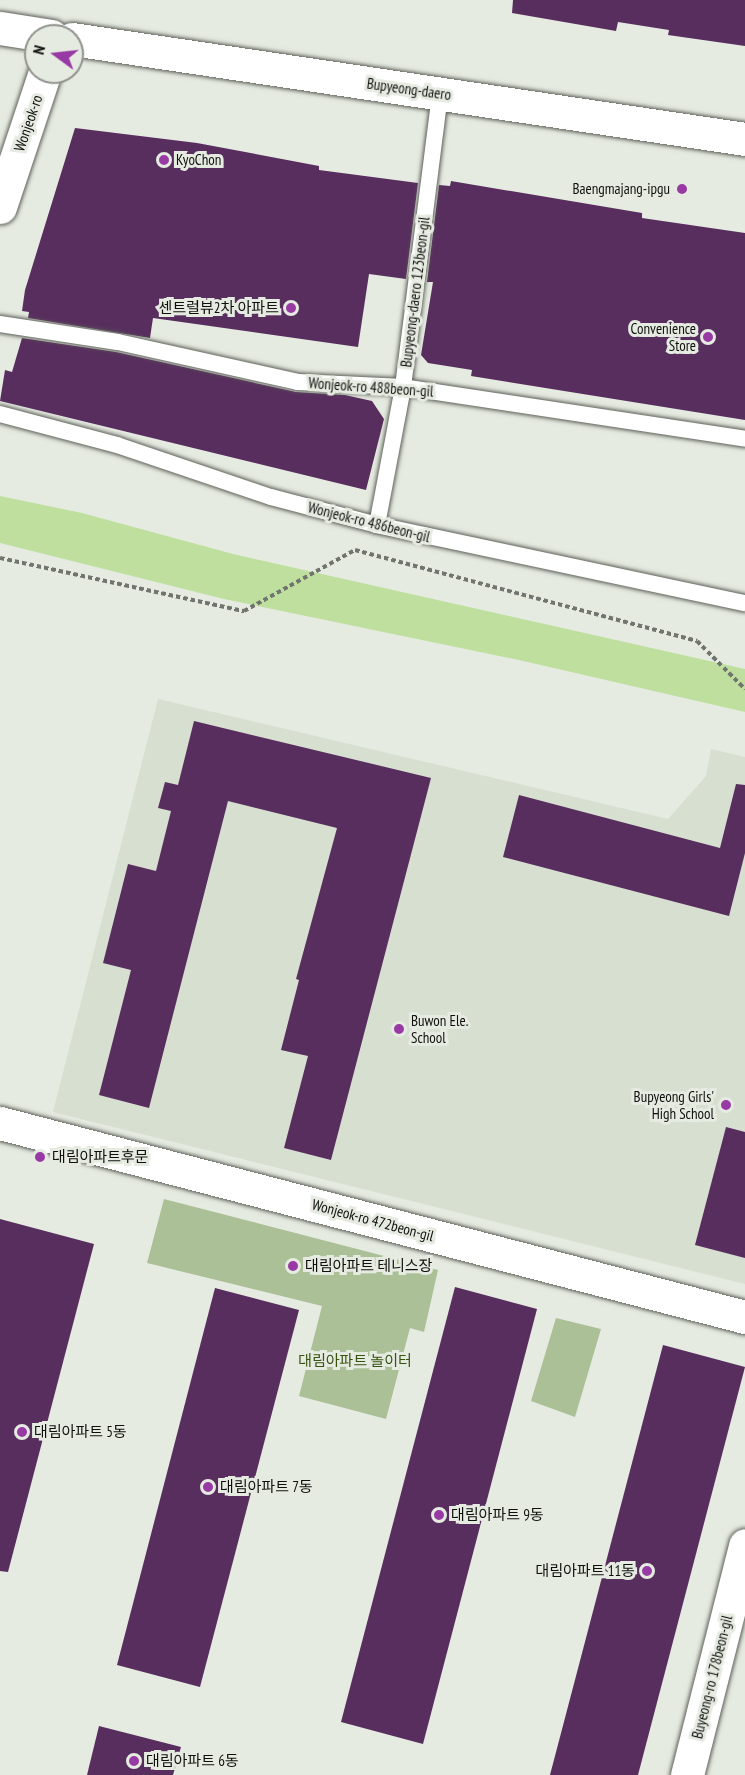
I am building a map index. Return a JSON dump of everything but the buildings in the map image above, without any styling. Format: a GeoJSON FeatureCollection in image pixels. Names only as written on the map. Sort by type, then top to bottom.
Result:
{"type":"FeatureCollection","features":[{"type":"Feature","properties":{"kind":"street"},"geometry":{"type":"LineString","coordinates":[[0,28],[24,32]]}},
{"type":"Feature","properties":{"kind":"street","name":"Bupyeong-daero"},"geometry":{"type":"LineString","coordinates":[[84,41],[745,139]]}},
{"type":"Feature","properties":{"kind":"street","name":"Wonjeok-ro"},"geometry":{"type":"LineString","coordinates":[[0,207],[41,84]]}},
{"type":"Feature","properties":{"kind":"street","name":"Wonjeok-ro 472beon-gil"},"geometry":{"type":"LineString","coordinates":[[0,1123],[745,1317]]}},
{"type":"Feature","properties":{"kind":"street","name":"Buyeong-ro 178beon-gil"},"geometry":{"type":"LineString","coordinates":[[687,1775],[745,1545]]}},
{"type":"Feature","properties":{"kind":"lane","name":"Bupyeong-daero 123beon-gil"},"geometry":{"type":"LineString","coordinates":[[377,525],[403,387],[440,94]]}},
{"type":"Feature","properties":{"kind":"lane","name":"Wonjeok-ro 488beon-gil"},"geometry":{"type":"LineString","coordinates":[[0,324],[118,342],[298,382],[403,387],[745,439]]}},
{"type":"Feature","properties":{"kind":"lane","name":"Wonjeok-ro 486beon-gil"},"geometry":{"type":"LineString","coordinates":[[0,414],[117,445],[271,497],[377,525],[745,603]]}},
{"type":"Feature","properties":{"kind":"path"},"geometry":{"type":"LineString","coordinates":[[0,558],[244,611],[356,550],[697,641],[745,689]]}},
{"type":"Feature","properties":{"kind":"shaded area"},"geometry":{"type":"Polygon","coordinates":[[[0,496],[82,513],[233,554],[745,669],[745,712],[519,660],[224,599],[0,543],[0,496]]]}},
{"type":"Feature","properties":{"kind":"shaded area","name":"Buwon Ele. School"},"geometry":{"type":"Polygon","coordinates":[[[158,699],[668,819],[706,776],[711,749],[745,757],[745,1284],[53,1112],[158,699]]]}},
{"type":"Feature","properties":{"kind":"green space","name":"대림아파트 테니스장"},"geometry":{"type":"Polygon","coordinates":[[[164,1199],[438,1270],[424,1332],[410,1328],[386,1419],[299,1396],[322,1306],[147,1263],[164,1199]]]}},
{"type":"Feature","properties":{"kind":"green space"},"geometry":{"type":"Polygon","coordinates":[[[556,1318],[601,1329],[575,1417],[531,1401],[556,1318]]]}},
{"type":"Feature","properties":{"kind":"place","name":"KyoChon"},"geometry":{"type":"Point","coordinates":[164,160]}},
{"type":"Feature","properties":{"kind":"place","name":"Baengmajang-ipgu"},"geometry":{"type":"Point","coordinates":[682,189]}},
{"type":"Feature","properties":{"kind":"place","name":"센트럴뷰2차 아파트"},"geometry":{"type":"Point","coordinates":[291,308]}},
{"type":"Feature","properties":{"kind":"place","name":"Convenience Store"},"geometry":{"type":"Point","coordinates":[708,337]}},
{"type":"Feature","properties":{"kind":"place","name":"Buwon Ele. School"},"geometry":{"type":"Point","coordinates":[399,1029]}},
{"type":"Feature","properties":{"kind":"place","name":"Bupyeong Girls' High School"},"geometry":{"type":"Point","coordinates":[726,1105]}},
{"type":"Feature","properties":{"kind":"place","name":"대림아파트후문"},"geometry":{"type":"Point","coordinates":[40,1157]}},
{"type":"Feature","properties":{"kind":"place","name":"대림아파트 테니스장"},"geometry":{"type":"Point","coordinates":[293,1266]}},
{"type":"Feature","properties":{"kind":"place","name":"대림아파트 5동"},"geometry":{"type":"Point","coordinates":[22,1432]}},
{"type":"Feature","properties":{"kind":"place","name":"대림아파트 7동"},"geometry":{"type":"Point","coordinates":[208,1487]}},
{"type":"Feature","properties":{"kind":"place","name":"대림아파트 9동"},"geometry":{"type":"Point","coordinates":[439,1515]}},
{"type":"Feature","properties":{"kind":"place","name":"대림아파트 11동"},"geometry":{"type":"Point","coordinates":[647,1571]}},
{"type":"Feature","properties":{"kind":"place","name":"대림아파트 6동"},"geometry":{"type":"Point","coordinates":[134,1761]}},
{"type":"Feature","properties":{"kind":"park label","name":"대림아파트 놀이터"},"geometry":{"type":"Point","coordinates":[355,1361]}}]}
